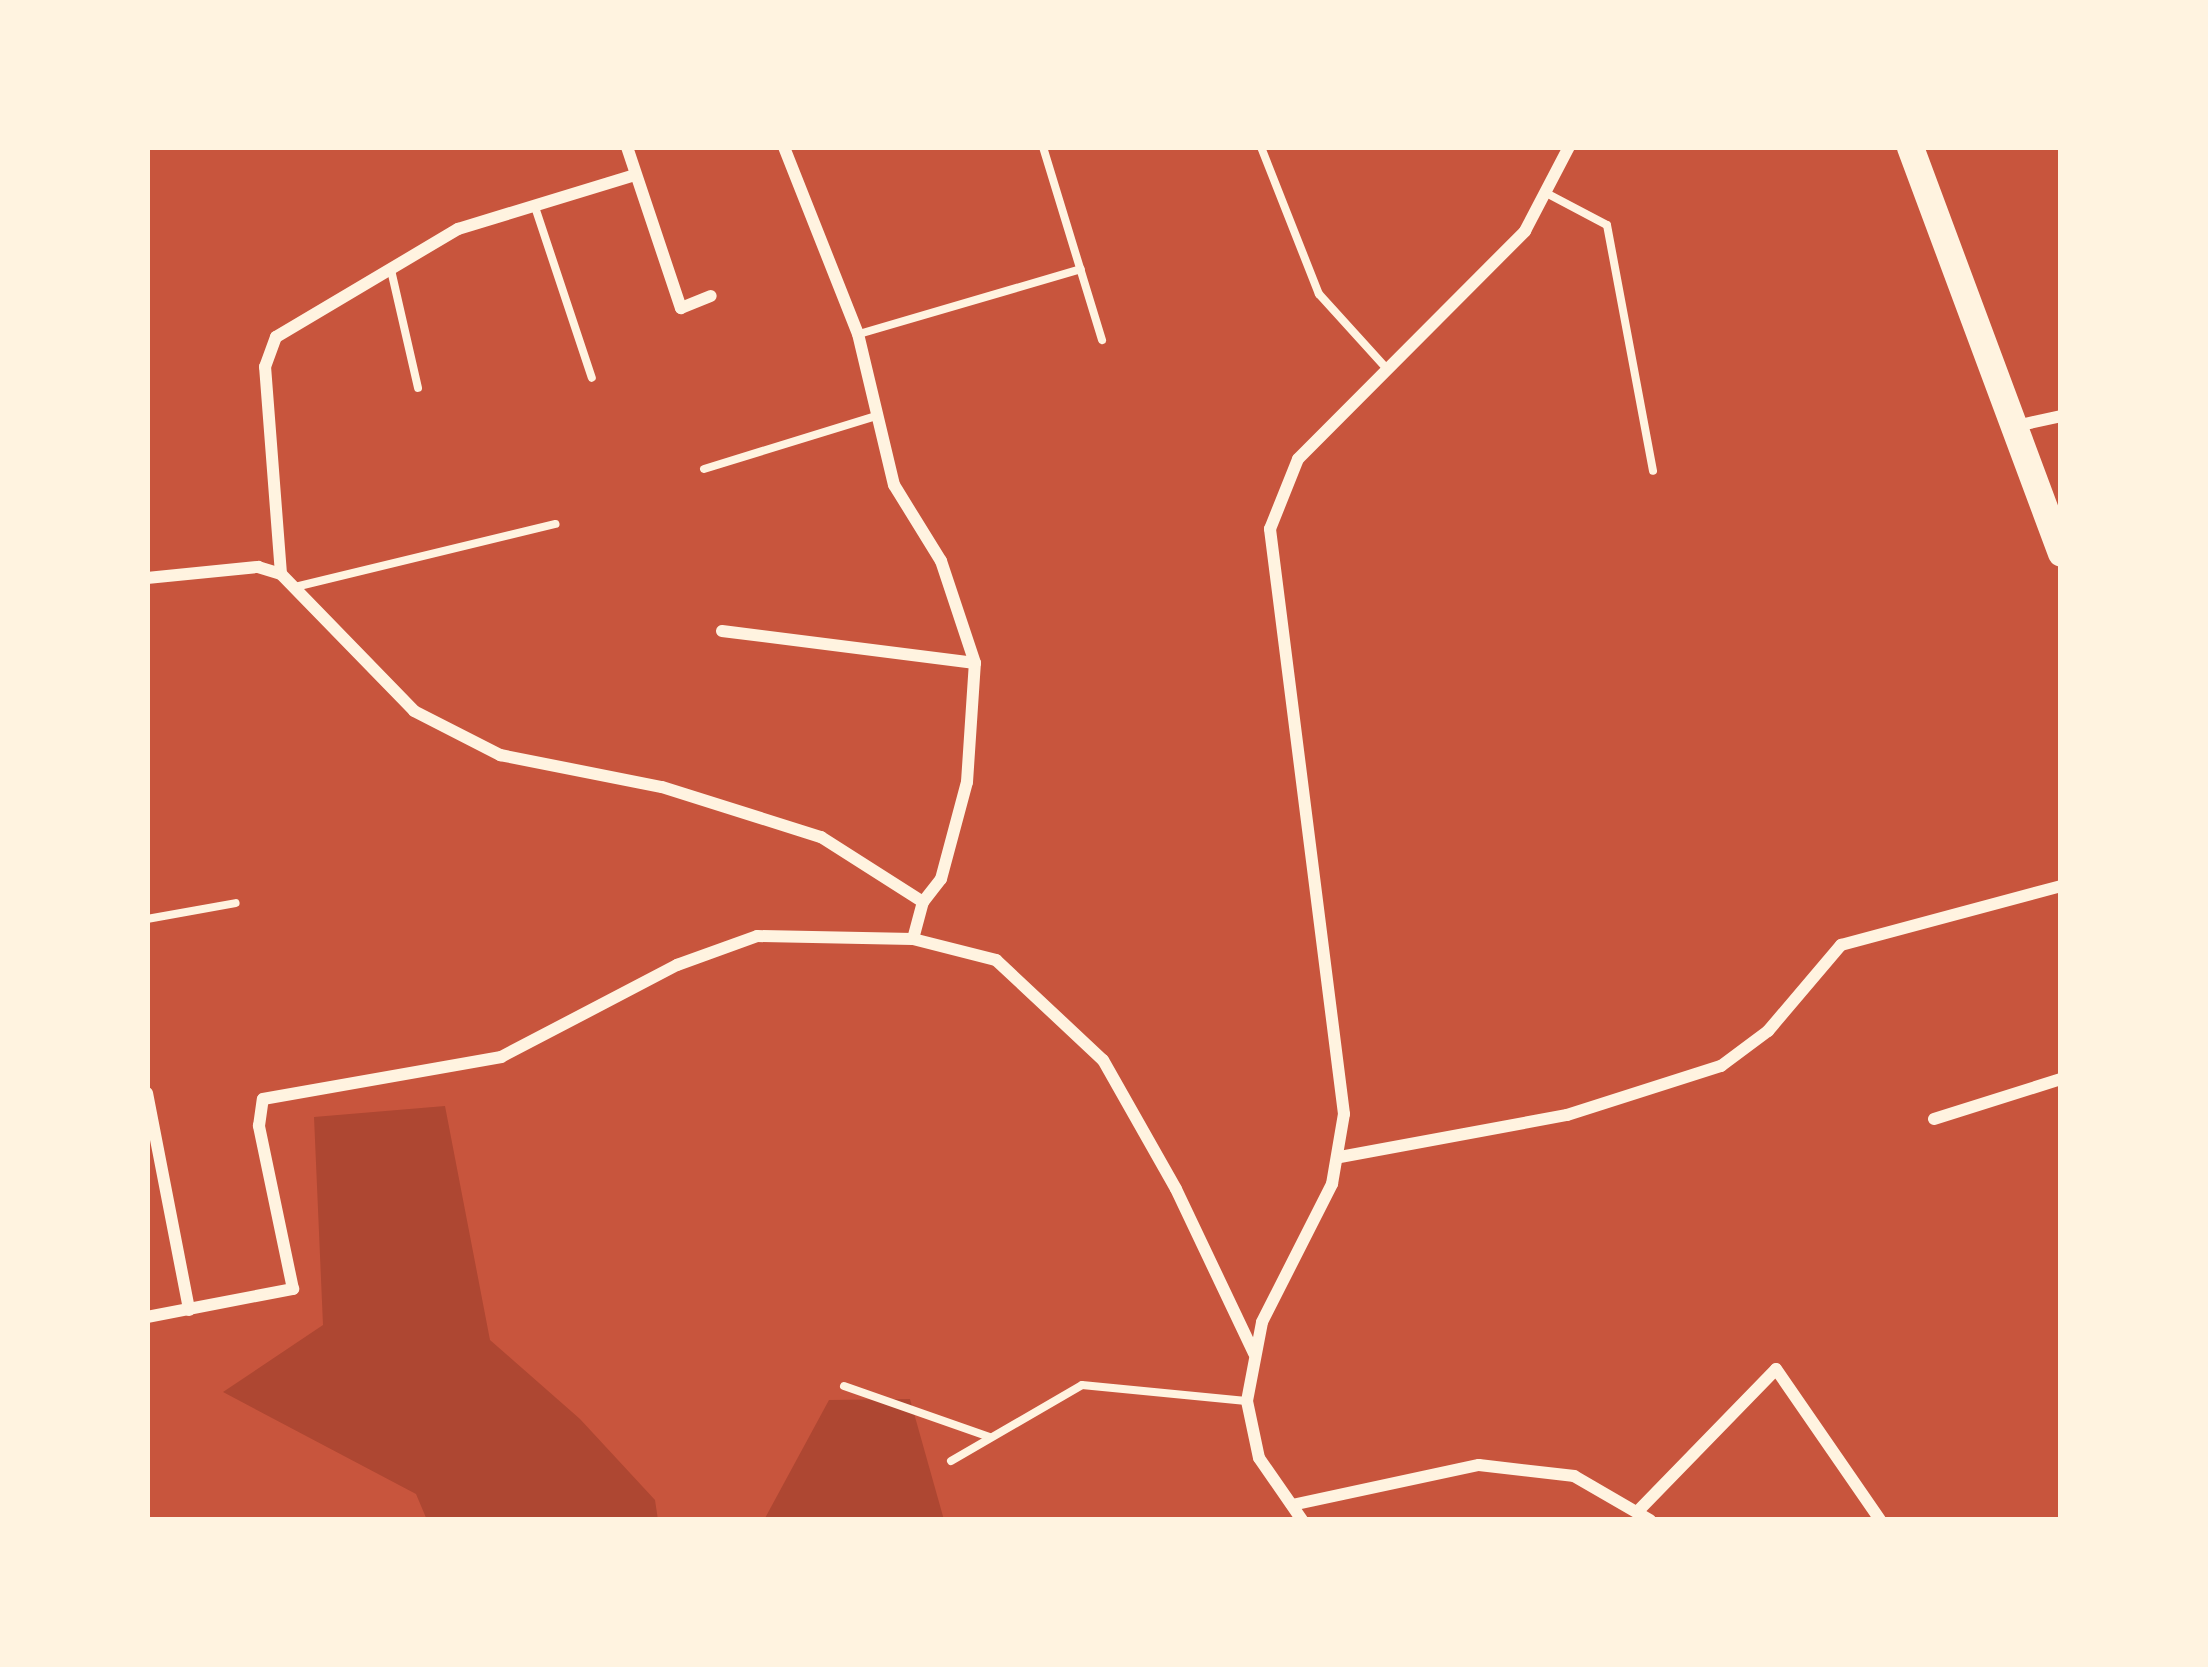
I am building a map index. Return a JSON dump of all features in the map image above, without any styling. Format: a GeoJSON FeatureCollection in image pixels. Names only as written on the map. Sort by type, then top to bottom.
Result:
{"type":"FeatureCollection","features":[{"type":"Feature","properties":{"kind":"highway"},"geometry":{"type":"LineString","coordinates":[[1910,147],[2061,553]]}},
{"type":"Feature","properties":{"kind":"street"},"geometry":{"type":"LineString","coordinates":[[627,147],[681,308],[710,296]]}},
{"type":"Feature","properties":{"kind":"street"},"geometry":{"type":"LineString","coordinates":[[784,147],[858,334],[894,485],[940,561],[974,663],[967,782],[940,879],[923,902],[913,939]]}},
{"type":"Feature","properties":{"kind":"street"},"geometry":{"type":"LineString","coordinates":[[1302,1520],[1259,1458],[1247,1401],[1262,1322],[1340,1157],[1343,1114],[1270,529],[1298,459],[1389,371],[1550,194],[1569,147]]}},
{"type":"Feature","properties":{"kind":"street"},"geometry":{"type":"LineString","coordinates":[[281,574],[265,350],[458,229],[635,175]]}},
{"type":"Feature","properties":{"kind":"street"},"geometry":{"type":"LineString","coordinates":[[2016,426],[2061,416]]}},
{"type":"Feature","properties":{"kind":"street"},"geometry":{"type":"LineString","coordinates":[[147,578],[258,567],[281,574],[414,712],[500,754],[662,788],[820,837],[923,902]]}},
{"type":"Feature","properties":{"kind":"street"},"geometry":{"type":"LineString","coordinates":[[722,631],[974,663]]}},
{"type":"Feature","properties":{"kind":"street"},"geometry":{"type":"LineString","coordinates":[[1340,1157],[1567,1115],[1721,1066],[1768,1030],[1841,945],[2061,886]]}},
{"type":"Feature","properties":{"kind":"street"},"geometry":{"type":"LineString","coordinates":[[147,1317],[293,1289],[259,1126],[263,1099],[502,1057],[676,965],[757,936],[913,939],[996,960],[1102,1060],[1176,1189],[1255,1355]]}},
{"type":"Feature","properties":{"kind":"street"},"geometry":{"type":"LineString","coordinates":[[1934,1119],[2061,1079]]}},
{"type":"Feature","properties":{"kind":"street"},"geometry":{"type":"LineString","coordinates":[[147,1093],[189,1310]]}},
{"type":"Feature","properties":{"kind":"street"},"geometry":{"type":"LineString","coordinates":[[1292,1505],[1479,1466],[1574,1476],[1645,1515],[1775,1370],[1880,1520]]}},
{"type":"Feature","properties":{"kind":"lane"},"geometry":{"type":"LineString","coordinates":[[1043,147],[1102,340]]}},
{"type":"Feature","properties":{"kind":"lane"},"geometry":{"type":"LineString","coordinates":[[1262,147],[1319,293],[1389,371]]}},
{"type":"Feature","properties":{"kind":"lane"},"geometry":{"type":"LineString","coordinates":[[1550,194],[1606,225],[1653,471]]}},
{"type":"Feature","properties":{"kind":"lane"},"geometry":{"type":"LineString","coordinates":[[535,206],[592,378]]}},
{"type":"Feature","properties":{"kind":"lane"},"geometry":{"type":"LineString","coordinates":[[858,334],[1081,268]]}},
{"type":"Feature","properties":{"kind":"lane"},"geometry":{"type":"LineString","coordinates":[[391,270],[418,388]]}},
{"type":"Feature","properties":{"kind":"lane"},"geometry":{"type":"LineString","coordinates":[[704,469],[879,415]]}},
{"type":"Feature","properties":{"kind":"lane"},"geometry":{"type":"LineString","coordinates":[[293,587],[555,524]]}},
{"type":"Feature","properties":{"kind":"lane"},"geometry":{"type":"LineString","coordinates":[[147,920],[236,903]]}},
{"type":"Feature","properties":{"kind":"lane"},"geometry":{"type":"LineString","coordinates":[[951,1461],[1082,1385],[1247,1401]]}},
{"type":"Feature","properties":{"kind":"lane"},"geometry":{"type":"LineString","coordinates":[[844,1386],[992,1438]]}},
{"type":"Feature","properties":{"kind":"shaded area"},"geometry":{"type":"Polygon","coordinates":[[[445,1106],[490,1340],[580,1419],[655,1500],[658,1520],[427,1520],[416,1494],[223,1392],[323,1325],[314,1117],[445,1106]]]}},
{"type":"Feature","properties":{"kind":"shaded area"},"geometry":{"type":"Polygon","coordinates":[[[910,1399],[944,1520],[764,1520],[829,1400],[910,1399]]]}}]}
